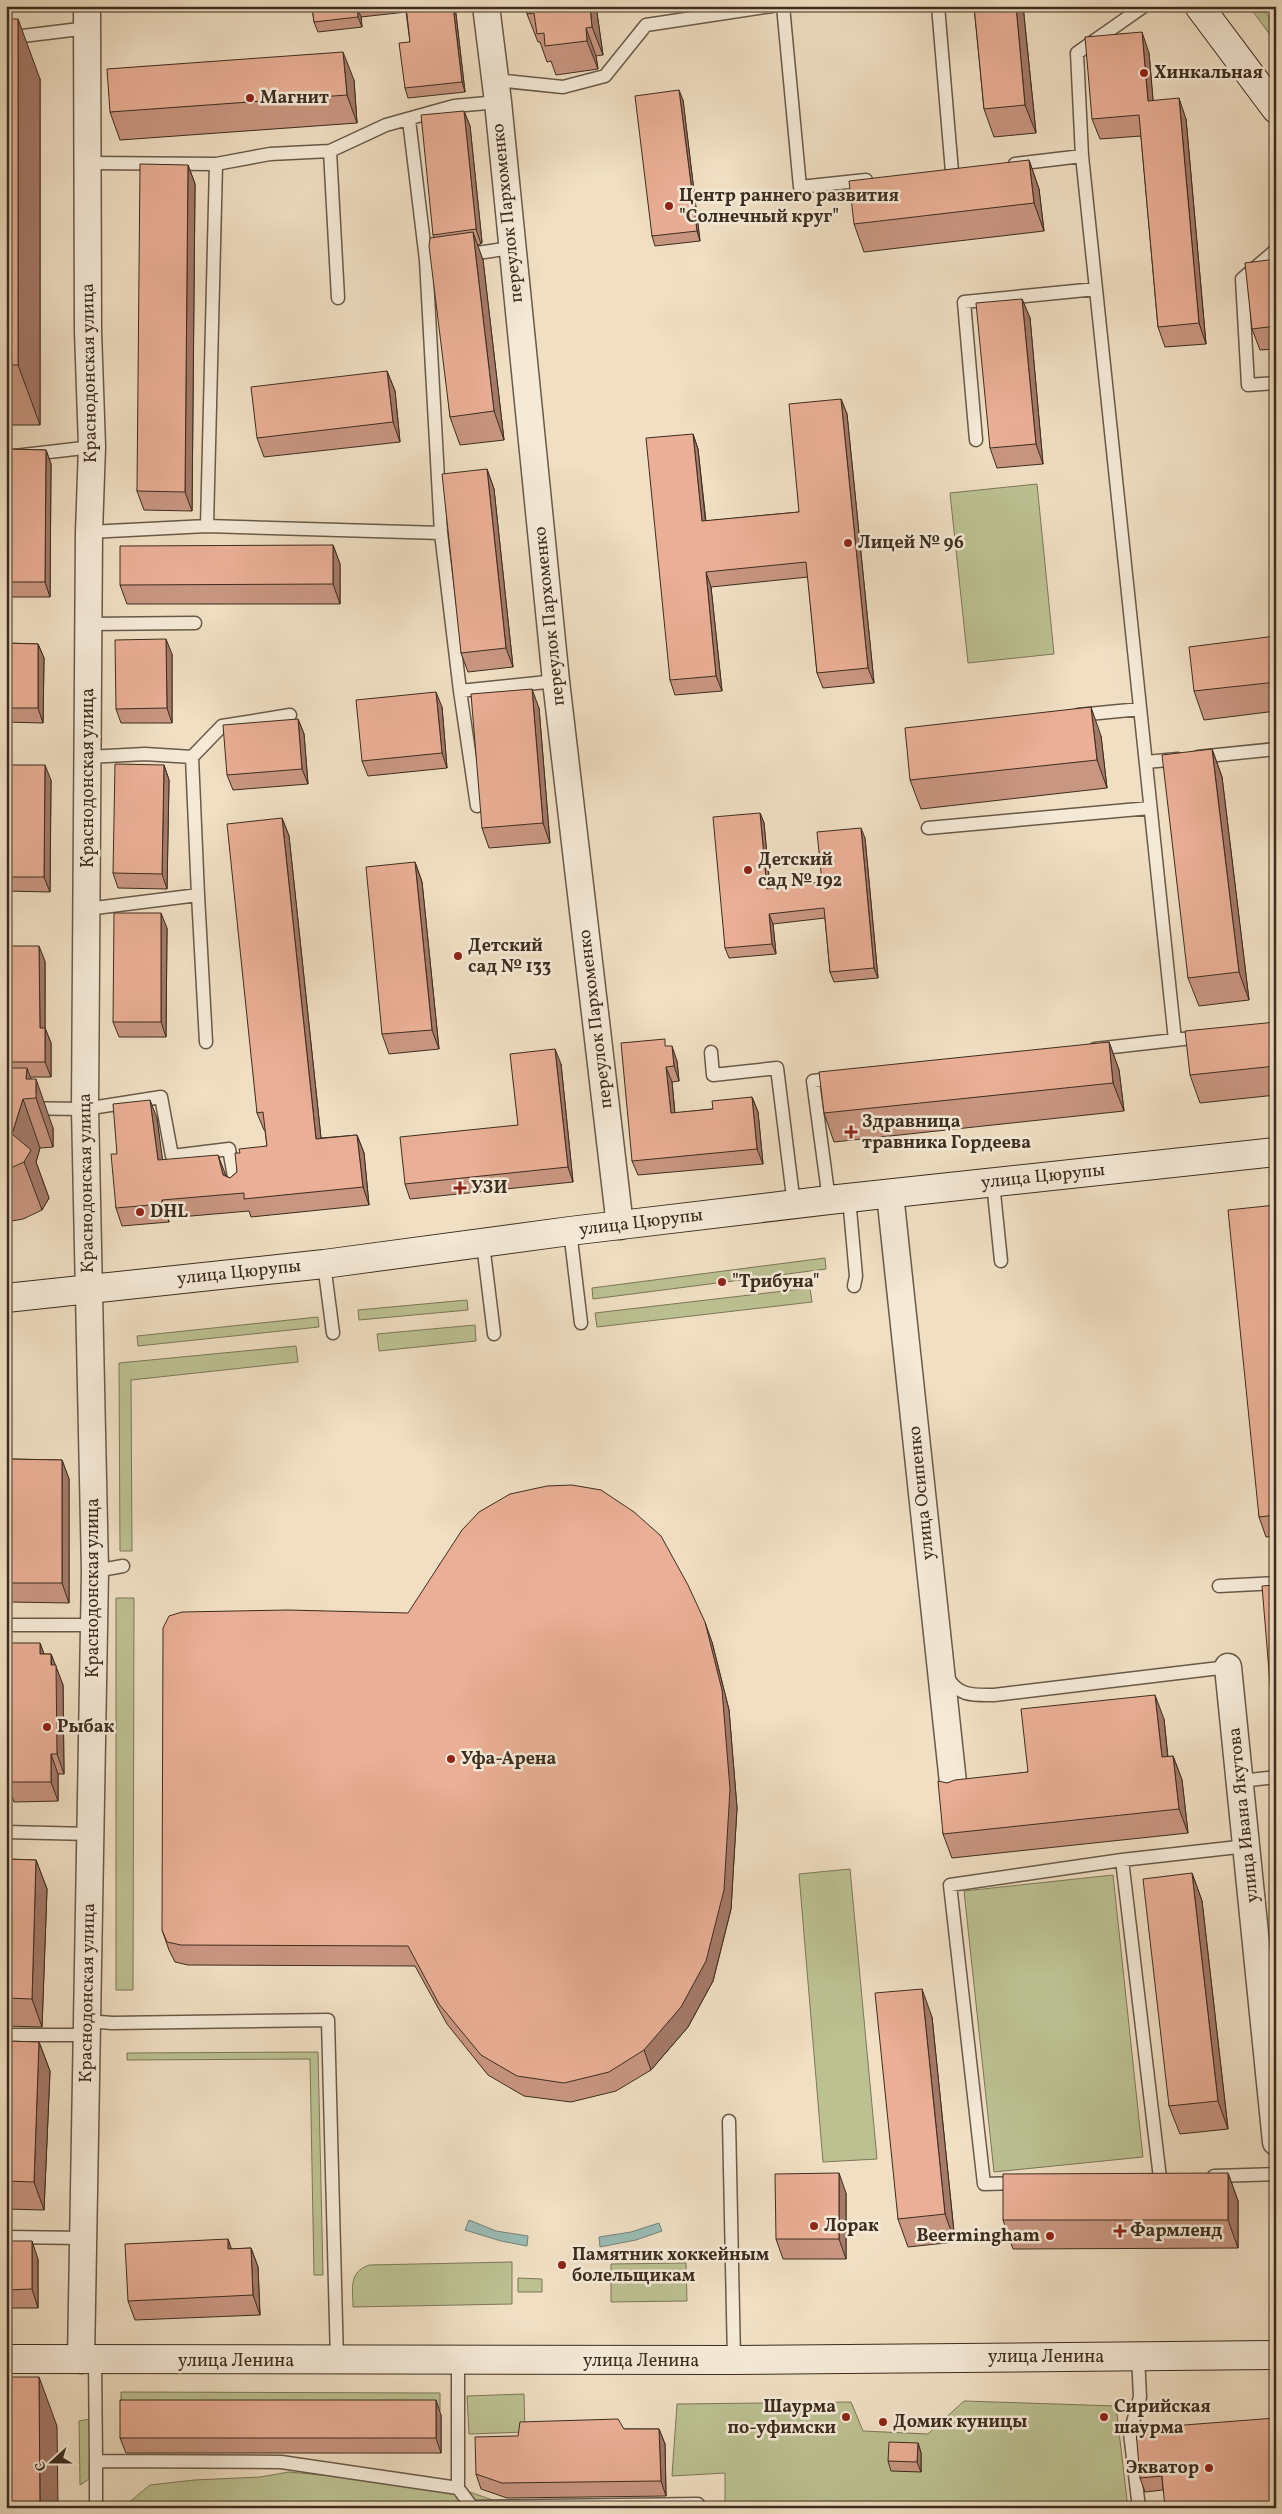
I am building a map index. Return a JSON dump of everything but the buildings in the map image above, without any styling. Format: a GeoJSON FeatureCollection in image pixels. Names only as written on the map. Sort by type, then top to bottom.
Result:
{"type":"FeatureCollection","features":[{"type":"Feature","properties":{"kind":"main road"},"geometry":{"type":"LineString","coordinates":[[1199,6],[1276,109]]}},
{"type":"Feature","properties":{"kind":"main road","name":"улица Цюрупы"},"geometry":{"type":"LineString","coordinates":[[6,1298],[324,1264],[570,1231],[839,1199],[1276,1152]]}},
{"type":"Feature","properties":{"kind":"main road","name":"улица Ленина"},"geometry":{"type":"LineString","coordinates":[[6,2359],[337,2361],[734,2360],[1276,2354]]}},
{"type":"Feature","properties":{"kind":"street","name":"переулок Пархоменко"},"geometry":{"type":"LineString","coordinates":[[486,6],[556,681],[620,1226]]}},
{"type":"Feature","properties":{"kind":"street","name":"Краснодонская улица"},"geometry":{"type":"LineString","coordinates":[[87,17],[89,163],[88,331],[92,447],[89,532],[84,1109],[95,1571],[84,2238],[88,2360]]}},
{"type":"Feature","properties":{"kind":"street","name":"улица Осипенко"},"geometry":{"type":"LineString","coordinates":[[890,1194],[954,1792]]}},
{"type":"Feature","properties":{"kind":"street","name":"улица Ивана Якутова"},"geometry":{"type":"LineString","coordinates":[[1228,1667],[1276,2142]]}},
{"type":"Feature","properties":{"kind":"lane"},"geometry":{"type":"LineString","coordinates":[[89,163],[216,164],[270,154],[330,151],[386,125],[454,106],[496,91],[563,87],[604,76],[646,25],[772,6]]}},
{"type":"Feature","properties":{"kind":"lane"},"geometry":{"type":"LineString","coordinates":[[783,6],[800,187],[876,179]]}},
{"type":"Feature","properties":{"kind":"lane"},"geometry":{"type":"LineString","coordinates":[[938,6],[952,172]]}},
{"type":"Feature","properties":{"kind":"lane"},"geometry":{"type":"LineString","coordinates":[[1144,6],[1078,52],[1082,156],[1175,1040]]}},
{"type":"Feature","properties":{"kind":"lane"},"geometry":{"type":"LineString","coordinates":[[6,38],[87,17]]}},
{"type":"Feature","properties":{"kind":"lane"},"geometry":{"type":"LineString","coordinates":[[408,120],[431,259],[441,533],[460,691],[477,806]]}},
{"type":"Feature","properties":{"kind":"lane"},"geometry":{"type":"LineString","coordinates":[[330,151],[338,298]]}},
{"type":"Feature","properties":{"kind":"lane"},"geometry":{"type":"LineString","coordinates":[[999,166],[1082,156]]}},
{"type":"Feature","properties":{"kind":"lane"},"geometry":{"type":"LineString","coordinates":[[207,526],[216,164]]}},
{"type":"Feature","properties":{"kind":"lane"},"geometry":{"type":"LineString","coordinates":[[454,256],[512,248]]}},
{"type":"Feature","properties":{"kind":"lane"},"geometry":{"type":"LineString","coordinates":[[1276,250],[1242,279],[1248,385],[1276,383]]}},
{"type":"Feature","properties":{"kind":"lane"},"geometry":{"type":"LineString","coordinates":[[976,440],[964,302],[1096,289]]}},
{"type":"Feature","properties":{"kind":"lane"},"geometry":{"type":"LineString","coordinates":[[6,457],[92,447]]}},
{"type":"Feature","properties":{"kind":"lane"},"geometry":{"type":"LineString","coordinates":[[89,532],[207,526],[441,533]]}},
{"type":"Feature","properties":{"kind":"lane"},"geometry":{"type":"LineString","coordinates":[[88,624],[195,623]]}},
{"type":"Feature","properties":{"kind":"lane"},"geometry":{"type":"LineString","coordinates":[[460,691],[556,681]]}},
{"type":"Feature","properties":{"kind":"lane"},"geometry":{"type":"LineString","coordinates":[[1062,717],[1140,709]]}},
{"type":"Feature","properties":{"kind":"lane"},"geometry":{"type":"LineString","coordinates":[[206,1042],[192,757],[222,726],[290,716]]}},
{"type":"Feature","properties":{"kind":"lane"},"geometry":{"type":"LineString","coordinates":[[1146,762],[1276,749]]}},
{"type":"Feature","properties":{"kind":"lane"},"geometry":{"type":"LineString","coordinates":[[88,757],[145,754],[192,757]]}},
{"type":"Feature","properties":{"kind":"lane"},"geometry":{"type":"LineString","coordinates":[[928,828],[1150,808]]}},
{"type":"Feature","properties":{"kind":"lane"},"geometry":{"type":"LineString","coordinates":[[87,909],[198,895]]}},
{"type":"Feature","properties":{"kind":"lane"},"geometry":{"type":"LineString","coordinates":[[1086,1050],[1211,1036]]}},
{"type":"Feature","properties":{"kind":"lane"},"geometry":{"type":"LineString","coordinates":[[711,1052],[713,1075],[777,1068],[794,1205]]}},
{"type":"Feature","properties":{"kind":"lane"},"geometry":{"type":"LineString","coordinates":[[852,1076],[812,1081],[856,1276],[854,1286]]}},
{"type":"Feature","properties":{"kind":"lane"},"geometry":{"type":"LineString","coordinates":[[6,1108],[84,1109],[161,1097],[172,1156],[229,1149],[236,1188]]}},
{"type":"Feature","properties":{"kind":"lane"},"geometry":{"type":"LineString","coordinates":[[992,1183],[1002,1260]]}},
{"type":"Feature","properties":{"kind":"lane"},"geometry":{"type":"LineString","coordinates":[[570,1231],[581,1324]]}},
{"type":"Feature","properties":{"kind":"lane"},"geometry":{"type":"LineString","coordinates":[[483,1244],[494,1334]]}},
{"type":"Feature","properties":{"kind":"lane"},"geometry":{"type":"LineString","coordinates":[[324,1264],[333,1333]]}},
{"type":"Feature","properties":{"kind":"lane"},"geometry":{"type":"LineString","coordinates":[[95,1571],[123,1566]]}},
{"type":"Feature","properties":{"kind":"lane"},"geometry":{"type":"LineString","coordinates":[[1219,1586],[1276,1583]]}},
{"type":"Feature","properties":{"kind":"lane"},"geometry":{"type":"LineString","coordinates":[[6,1625],[94,1625]]}},
{"type":"Feature","properties":{"kind":"lane"},"geometry":{"type":"LineString","coordinates":[[939,1658],[951,1685],[968,1696],[994,1695],[1228,1667]]}},
{"type":"Feature","properties":{"kind":"lane"},"geometry":{"type":"LineString","coordinates":[[1240,1781],[1276,1777]]}},
{"type":"Feature","properties":{"kind":"lane"},"geometry":{"type":"LineString","coordinates":[[6,1832],[91,1834]]}},
{"type":"Feature","properties":{"kind":"lane"},"geometry":{"type":"LineString","coordinates":[[1033,2182],[984,2184],[950,1885],[1122,1860],[1247,1846]]}},
{"type":"Feature","properties":{"kind":"lane"},"geometry":{"type":"LineString","coordinates":[[1122,1860],[1160,2178]]}},
{"type":"Feature","properties":{"kind":"lane"},"geometry":{"type":"LineString","coordinates":[[6,2035],[87,2028],[112,2023],[328,2020],[337,2361]]}},
{"type":"Feature","properties":{"kind":"lane"},"geometry":{"type":"LineString","coordinates":[[728,2121],[734,2360]]}},
{"type":"Feature","properties":{"kind":"lane"},"geometry":{"type":"LineString","coordinates":[[1197,2177],[1276,2174]]}},
{"type":"Feature","properties":{"kind":"lane"},"geometry":{"type":"LineString","coordinates":[[6,2237],[84,2238]]}},
{"type":"Feature","properties":{"kind":"lane"},"geometry":{"type":"LineString","coordinates":[[1138,2356],[1140,2397],[1130,2433],[1139,2508]]}},
{"type":"Feature","properties":{"kind":"lane"},"geometry":{"type":"LineString","coordinates":[[88,2360],[96,2461],[96,2508]]}},
{"type":"Feature","properties":{"kind":"lane"},"geometry":{"type":"LineString","coordinates":[[458,2361],[458,2488],[472,2507],[698,2504],[698,2508]]}},
{"type":"Feature","properties":{"kind":"lane"},"geometry":{"type":"LineString","coordinates":[[96,2461],[281,2462],[458,2488]]}},
{"type":"Feature","properties":{"kind":"green space"},"geometry":{"type":"Polygon","coordinates":[[[1249,6],[1261,6],[1276,27],[1276,43],[1249,6]]]}},
{"type":"Feature","properties":{"kind":"green space"},"geometry":{"type":"Polygon","coordinates":[[[1037,484],[1054,654],[968,663],[950,493],[1037,484]]]}},
{"type":"Feature","properties":{"kind":"green space"},"geometry":{"type":"Polygon","coordinates":[[[825,1258],[826,1269],[593,1299],[592,1288],[825,1258]]]}},
{"type":"Feature","properties":{"kind":"green space"},"geometry":{"type":"Polygon","coordinates":[[[810,1288],[812,1302],[597,1327],[595,1313],[810,1288]]]}},
{"type":"Feature","properties":{"kind":"green space"},"geometry":{"type":"Polygon","coordinates":[[[467,1300],[468,1310],[359,1320],[358,1310],[467,1300]]]}},
{"type":"Feature","properties":{"kind":"green space"},"geometry":{"type":"Polygon","coordinates":[[[318,1317],[319,1327],[138,1346],[137,1336],[318,1317]]]}},
{"type":"Feature","properties":{"kind":"green space"},"geometry":{"type":"Polygon","coordinates":[[[475,1325],[476,1341],[379,1351],[377,1334],[475,1325]]]}},
{"type":"Feature","properties":{"kind":"green space"},"geometry":{"type":"Polygon","coordinates":[[[296,1346],[298,1362],[131,1380],[132,1551],[120,1551],[119,1363],[296,1346]]]}},
{"type":"Feature","properties":{"kind":"green space"},"geometry":{"type":"Polygon","coordinates":[[[116,1598],[134,1598],[133,1990],[116,1990],[116,1598]]]}},
{"type":"Feature","properties":{"kind":"green space"},"geometry":{"type":"Polygon","coordinates":[[[850,1869],[877,2159],[823,2162],[799,1874],[850,1869]]]}},
{"type":"Feature","properties":{"kind":"green space"},"geometry":{"type":"Polygon","coordinates":[[[1113,1875],[1143,2157],[994,2172],[964,1891],[1113,1875]]]}},
{"type":"Feature","properties":{"kind":"green space"},"geometry":{"type":"Polygon","coordinates":[[[318,2052],[323,2275],[314,2275],[310,2059],[127,2060],[127,2053],[318,2052]]]}},
{"type":"Feature","properties":{"kind":"green space"},"geometry":{"type":"Polygon","coordinates":[[[512,2262],[512,2304],[353,2307],[353,2282],[358,2272],[369,2265],[512,2262]]]}},
{"type":"Feature","properties":{"kind":"green space"},"geometry":{"type":"Polygon","coordinates":[[[686,2263],[687,2301],[611,2302],[611,2264],[686,2263]]]}},
{"type":"Feature","properties":{"kind":"green space"},"geometry":{"type":"Polygon","coordinates":[[[518,2278],[542,2279],[542,2292],[518,2292],[518,2278]]]}},
{"type":"Feature","properties":{"kind":"green space"},"geometry":{"type":"Polygon","coordinates":[[[121,2392],[440,2393],[440,2411],[121,2409],[121,2392]]]}},
{"type":"Feature","properties":{"kind":"green space"},"geometry":{"type":"Polygon","coordinates":[[[524,2394],[525,2432],[469,2434],[467,2396],[524,2394]]]}},
{"type":"Feature","properties":{"kind":"green space"},"geometry":{"type":"Polygon","coordinates":[[[964,2401],[1116,2406],[1128,2508],[725,2508],[725,2473],[672,2476],[677,2404],[851,2402],[863,2431],[928,2434],[964,2401]]]}},
{"type":"Feature","properties":{"kind":"green space"},"geometry":{"type":"Polygon","coordinates":[[[90,2419],[89,2479],[80,2485],[79,2421],[90,2419]]]}},
{"type":"Feature","properties":{"kind":"green space"},"geometry":{"type":"Polygon","coordinates":[[[289,2472],[458,2488],[516,2508],[122,2508],[150,2485],[194,2480],[260,2477],[289,2472]]]}},
{"type":"Feature","properties":{"kind":"water"},"geometry":{"type":"Polygon","coordinates":[[[469,2220],[496,2231],[528,2236],[527,2246],[501,2241],[465,2230],[469,2220]]]}},
{"type":"Feature","properties":{"kind":"water"},"geometry":{"type":"Polygon","coordinates":[[[659,2223],[662,2231],[636,2240],[600,2247],[599,2237],[631,2232],[659,2223]]]}},
{"type":"Feature","properties":{"kind":"place","name":"Хинкальная"},"geometry":{"type":"Point","coordinates":[1144,73]}},
{"type":"Feature","properties":{"kind":"place","name":"Магнит"},"geometry":{"type":"Point","coordinates":[250,98]}},
{"type":"Feature","properties":{"kind":"place","name":"Центр раннего развития \"Солнечный круг\""},"geometry":{"type":"Point","coordinates":[669,206]}},
{"type":"Feature","properties":{"kind":"place","name":"Лицей № 96"},"geometry":{"type":"Point","coordinates":[848,543]}},
{"type":"Feature","properties":{"kind":"place","name":"Детский сад № 192"},"geometry":{"type":"Point","coordinates":[748,870]}},
{"type":"Feature","properties":{"kind":"place","name":"Детский сад № 133"},"geometry":{"type":"Point","coordinates":[458,956]}},
{"type":"Feature","properties":{"kind":"place","name":"Здравница травника Гордеева"},"geometry":{"type":"Point","coordinates":[851,1132]}},
{"type":"Feature","properties":{"kind":"place","name":"УЗИ"},"geometry":{"type":"Point","coordinates":[460,1188]}},
{"type":"Feature","properties":{"kind":"place","name":"DHL"},"geometry":{"type":"Point","coordinates":[140,1212]}},
{"type":"Feature","properties":{"kind":"place","name":"\"Трибуна\""},"geometry":{"type":"Point","coordinates":[722,1282]}},
{"type":"Feature","properties":{"kind":"place","name":"Рыбак"},"geometry":{"type":"Point","coordinates":[47,1727]}},
{"type":"Feature","properties":{"kind":"place","name":"Уфа-Арена"},"geometry":{"type":"Point","coordinates":[451,1759]}},
{"type":"Feature","properties":{"kind":"place","name":"Лорак"},"geometry":{"type":"Point","coordinates":[814,2226]}},
{"type":"Feature","properties":{"kind":"place","name":"Фармленд"},"geometry":{"type":"Point","coordinates":[1120,2231]}},
{"type":"Feature","properties":{"kind":"place","name":"Beermingham"},"geometry":{"type":"Point","coordinates":[1050,2236]}},
{"type":"Feature","properties":{"kind":"place","name":"Памятник хоккейным болельщикам"},"geometry":{"type":"Point","coordinates":[562,2265]}},
{"type":"Feature","properties":{"kind":"place","name":"Шаурма по-уфимски"},"geometry":{"type":"Point","coordinates":[846,2417]}},
{"type":"Feature","properties":{"kind":"place","name":"Сирийская шаурма"},"geometry":{"type":"Point","coordinates":[1104,2417]}},
{"type":"Feature","properties":{"kind":"place","name":"Домик куницы"},"geometry":{"type":"Point","coordinates":[883,2422]}},
{"type":"Feature","properties":{"kind":"place","name":"Экватор"},"geometry":{"type":"Point","coordinates":[1209,2468]}}]}
